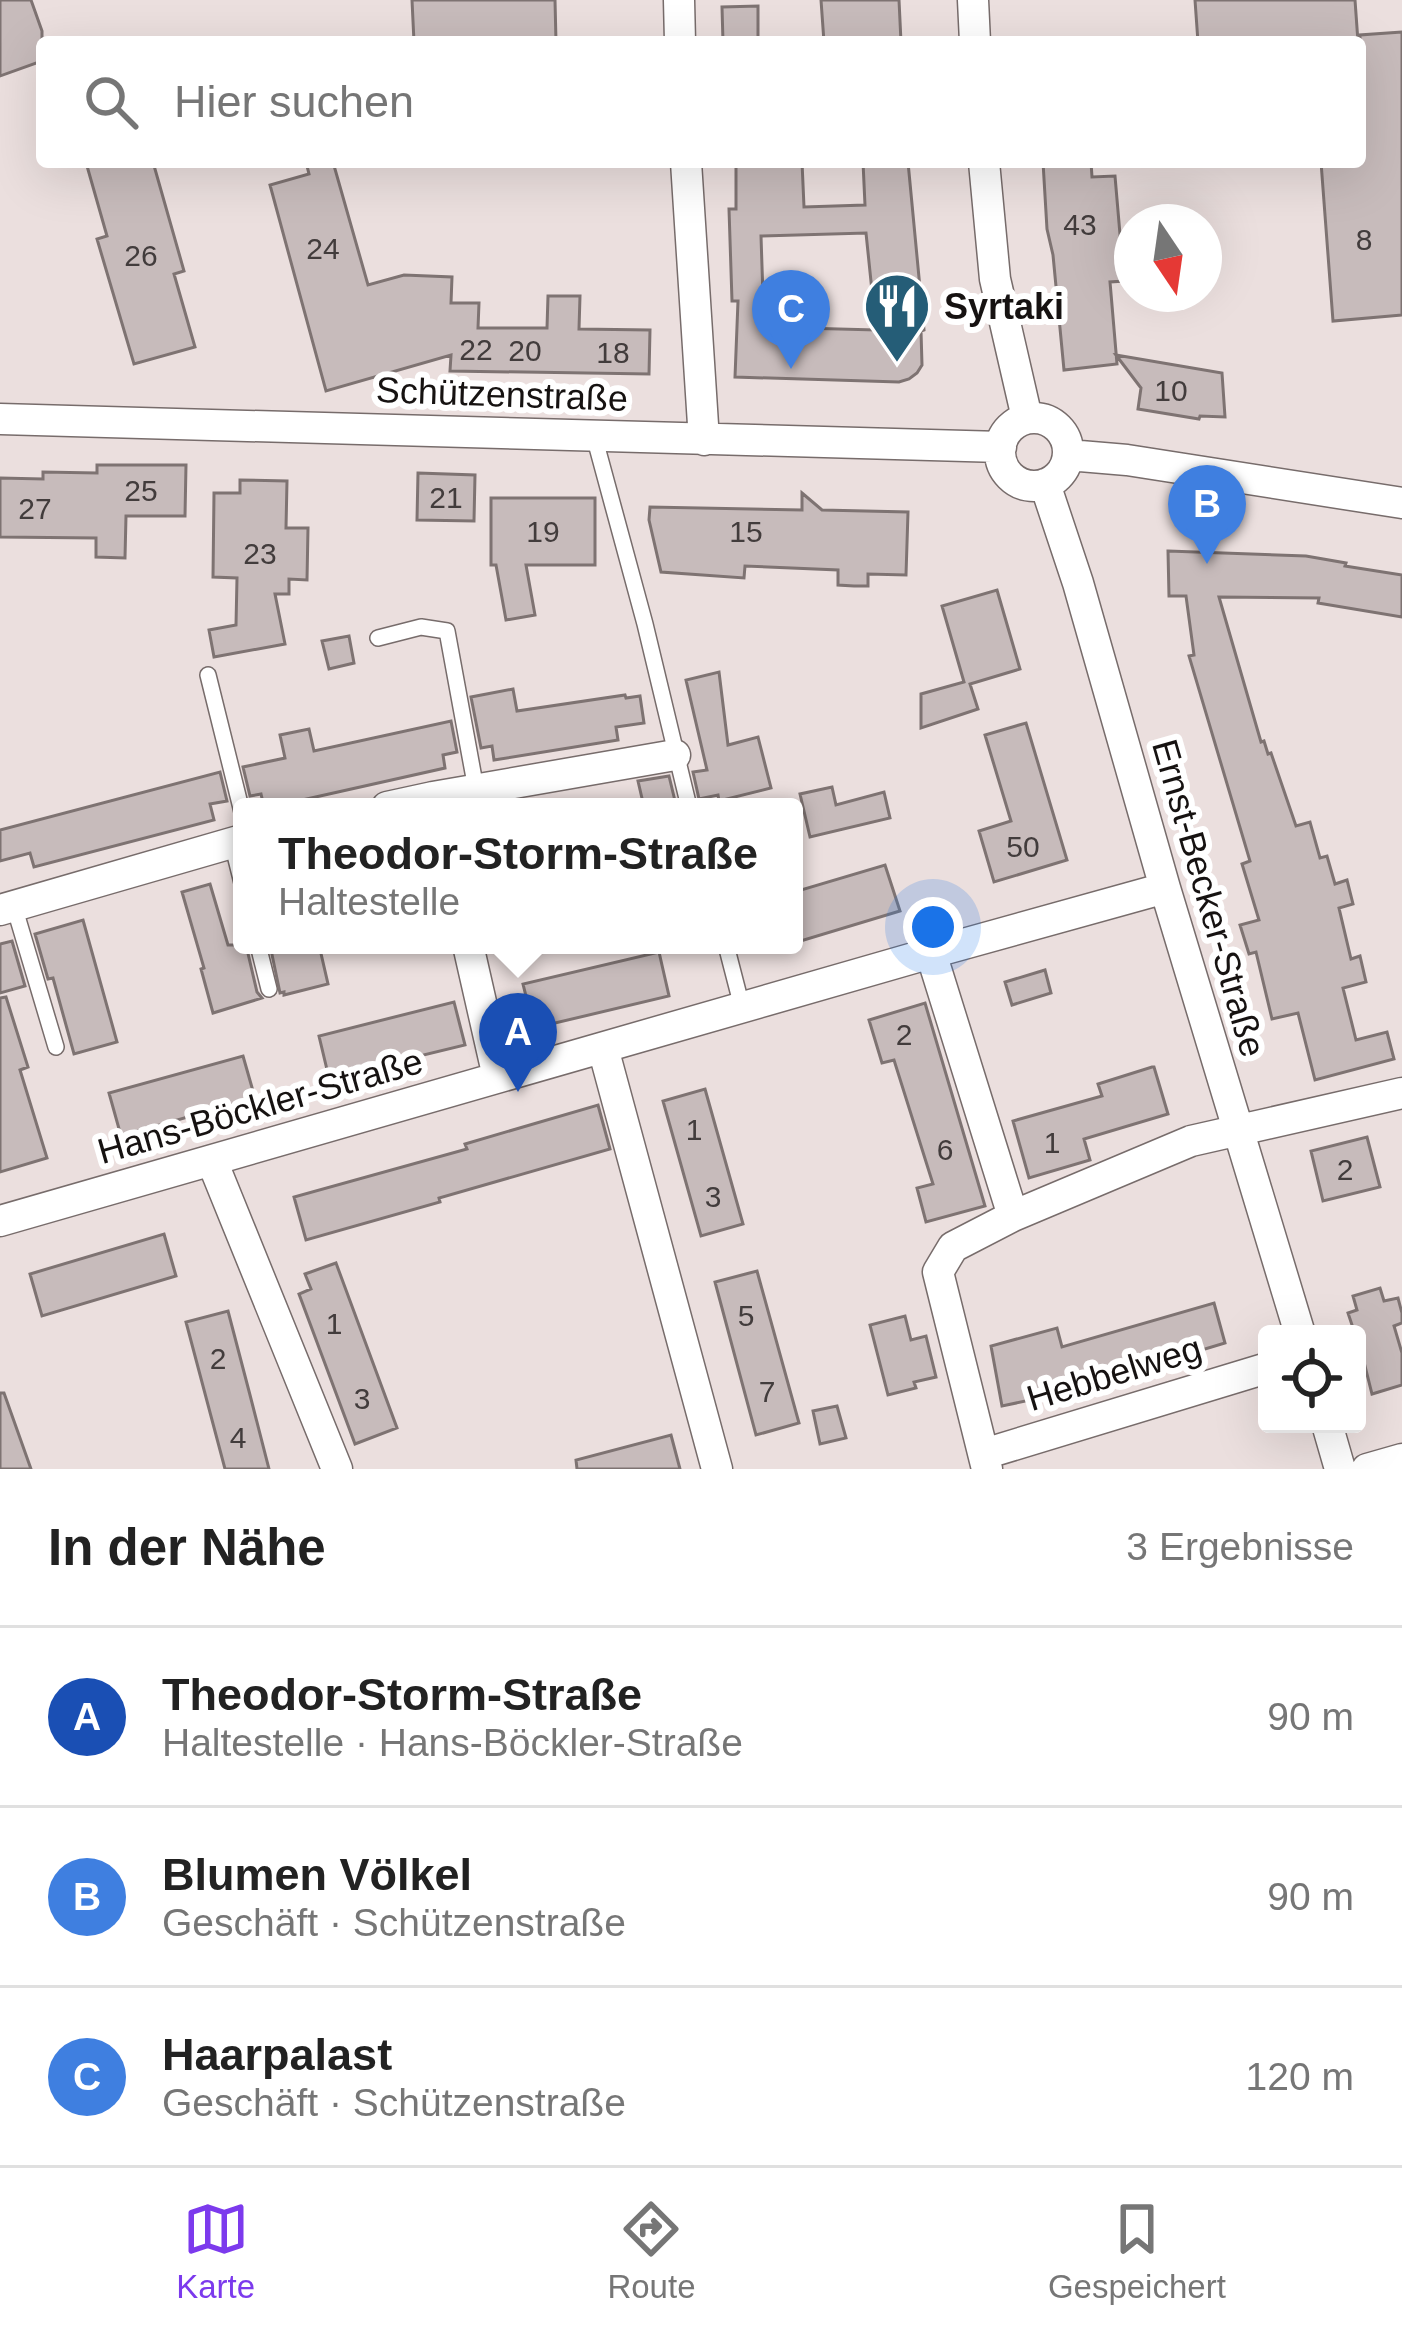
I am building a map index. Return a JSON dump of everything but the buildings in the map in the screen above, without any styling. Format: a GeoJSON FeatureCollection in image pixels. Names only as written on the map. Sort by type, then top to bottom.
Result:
{"type":"FeatureCollection","features":[{"type":"Feature","properties":{"kind":"street"},"geometry":{"type":"LineString","coordinates":[[679,0],[680,36]]}},
{"type":"Feature","properties":{"kind":"street"},"geometry":{"type":"LineString","coordinates":[[973,0],[975,36]]}},
{"type":"Feature","properties":{"kind":"street"},"geometry":{"type":"LineString","coordinates":[[686,168],[704,440]]}},
{"type":"Feature","properties":{"kind":"street"},"geometry":{"type":"LineString","coordinates":[[985,168],[994,279],[1028,418]]}},
{"type":"Feature","properties":{"kind":"street"},"geometry":{"type":"LineString","coordinates":[[1028,418],[1058,426],[1068,445],[1061,473],[1034,486],[1012,478],[1005,470],[1000,447],[1010,428],[1028,418]]}},
{"type":"Feature","properties":{"kind":"street","name":"Schützenstraße"},"geometry":{"type":"LineString","coordinates":[[0,419],[1000,447]]}},
{"type":"Feature","properties":{"kind":"street"},"geometry":{"type":"LineString","coordinates":[[1068,455],[1402,503]]}},
{"type":"Feature","properties":{"kind":"street","name":"Ernst-Becker-Straße"},"geometry":{"type":"LineString","coordinates":[[1045,484],[1297,1325]]}},
{"type":"Feature","properties":{"kind":"street"},"geometry":{"type":"LineString","coordinates":[[447,798],[675,755]]}},
{"type":"Feature","properties":{"kind":"street"},"geometry":{"type":"LineString","coordinates":[[7,908],[233,843]]}},
{"type":"Feature","properties":{"kind":"street","name":"Hans-Böckler-Straße"},"geometry":{"type":"LineString","coordinates":[[0,1222],[1165,888]]}},
{"type":"Feature","properties":{"kind":"street"},"geometry":{"type":"LineString","coordinates":[[931,952],[1013,1216]]}},
{"type":"Feature","properties":{"kind":"street"},"geometry":{"type":"LineString","coordinates":[[469,954],[499,1078]]}},
{"type":"Feature","properties":{"kind":"street"},"geometry":{"type":"LineString","coordinates":[[603,1048],[717,1469]]}},
{"type":"Feature","properties":{"kind":"street","name":"Hebbelweg"},"geometry":{"type":"LineString","coordinates":[[1258,1371],[985,1461],[938,1272],[953,1247],[1013,1216],[1191,1141],[1402,1093]]}},
{"type":"Feature","properties":{"kind":"street"},"geometry":{"type":"LineString","coordinates":[[212,1161],[337,1469]]}},
{"type":"Feature","properties":{"kind":"street"},"geometry":{"type":"LineString","coordinates":[[1330,1433],[1340,1469]]}},
{"type":"Feature","properties":{"kind":"street"},"geometry":{"type":"LineString","coordinates":[[1367,1469],[1402,1460]]}},
{"type":"Feature","properties":{"kind":"lane"},"geometry":{"type":"LineString","coordinates":[[594,436],[687,798]]}},
{"type":"Feature","properties":{"kind":"lane"},"geometry":{"type":"LineString","coordinates":[[378,638],[421,627],[447,631],[476,789]]}},
{"type":"Feature","properties":{"kind":"lane"},"geometry":{"type":"LineString","coordinates":[[208,675],[239,798]]}},
{"type":"Feature","properties":{"kind":"lane"},"geometry":{"type":"LineString","coordinates":[[7,908],[56,1047]]}},
{"type":"Feature","properties":{"kind":"lane"},"geometry":{"type":"LineString","coordinates":[[260,954],[269,989]]}},
{"type":"Feature","properties":{"kind":"lane"},"geometry":{"type":"LineString","coordinates":[[728,954],[742,1007]]}},
{"type":"Feature","properties":{"kind":"place","name":"Syrtaki"},"geometry":{"type":"Point","coordinates":[897,365]}},
{"type":"Feature","properties":{"kind":"place","name":"Haarpalast"},"geometry":{"type":"Point","coordinates":[791,369]}},
{"type":"Feature","properties":{"kind":"place","name":"Blumen Völkel"},"geometry":{"type":"Point","coordinates":[1207,564]}},
{"type":"Feature","properties":{"kind":"place","name":"Theodor-Storm-Straße"},"geometry":{"type":"Point","coordinates":[518,1092]}}]}
